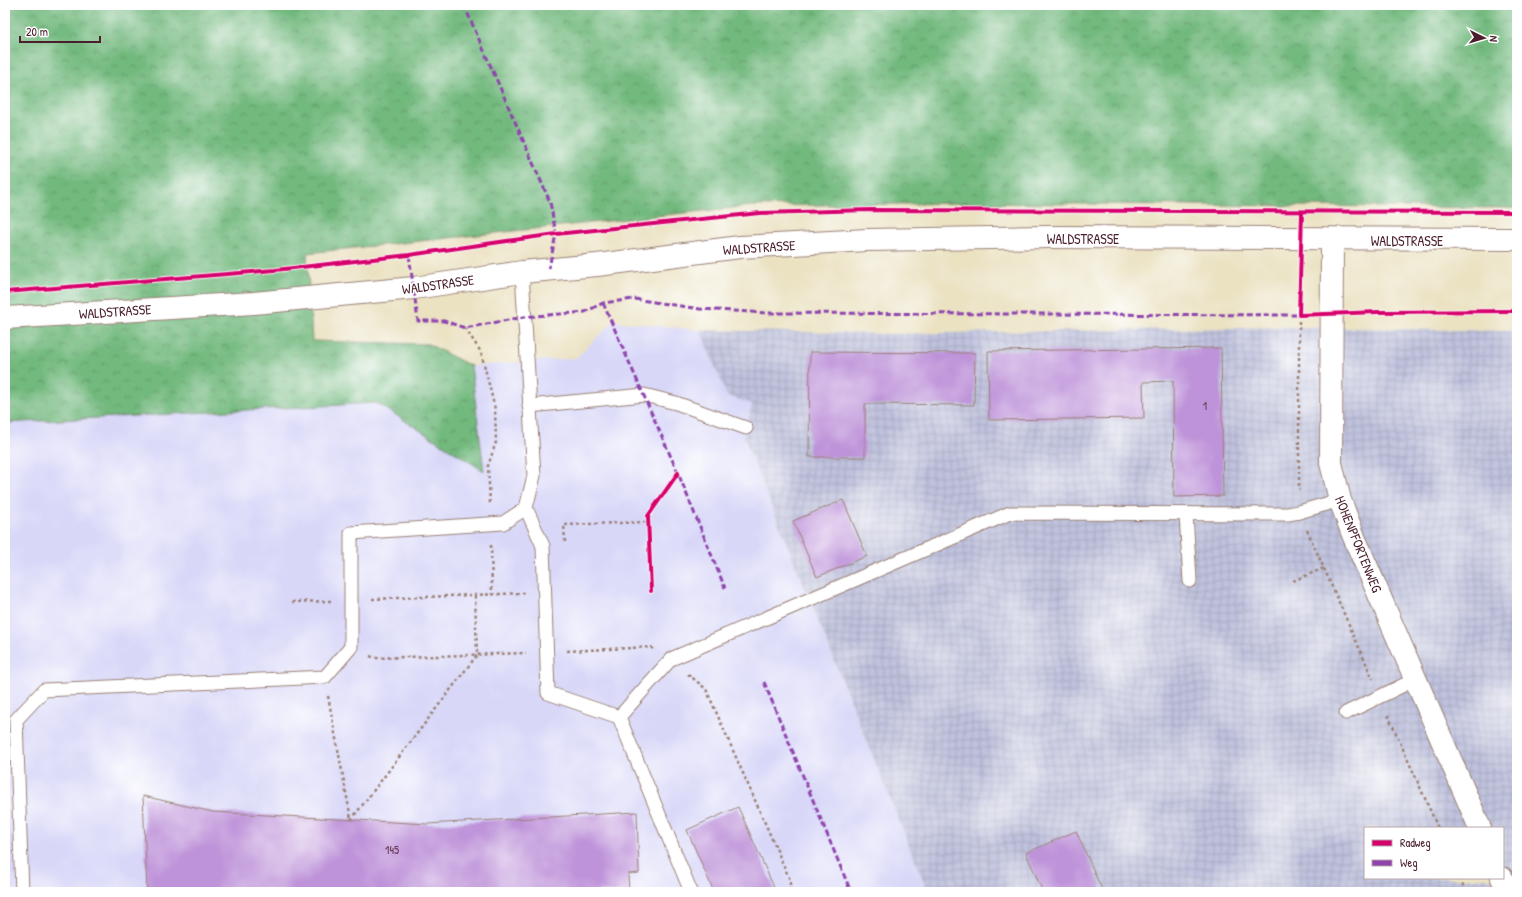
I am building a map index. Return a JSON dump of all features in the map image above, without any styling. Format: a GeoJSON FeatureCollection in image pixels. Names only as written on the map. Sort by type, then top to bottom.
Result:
{"type":"FeatureCollection","features":[{"type":"Feature","properties":{"kind":"street","name":"WALDSTRASSE"},"geometry":{"type":"LineString","coordinates":[[5,318],[254,303],[414,288],[522,272],[597,265],[740,247],[867,240],[1049,237],[1292,238],[1332,240],[1517,239]]}},
{"type":"Feature","properties":{"kind":"street","name":"HOHENPFORTENWEG"},"geometry":{"type":"LineString","coordinates":[[1332,240],[1331,463],[1340,500],[1480,827]]}},
{"type":"Feature","properties":{"kind":"street"},"geometry":{"type":"LineString","coordinates":[[1502,879],[1508,892]]}},
{"type":"Feature","properties":{"kind":"lane"},"geometry":{"type":"LineString","coordinates":[[522,272],[534,476],[526,508],[543,546],[548,693],[619,717],[691,892]]}},
{"type":"Feature","properties":{"kind":"lane"},"geometry":{"type":"LineString","coordinates":[[529,406],[644,395],[676,403],[746,428]]}},
{"type":"Feature","properties":{"kind":"lane"},"geometry":{"type":"LineString","coordinates":[[619,717],[671,659],[1010,513],[1288,514],[1340,500]]}},
{"type":"Feature","properties":{"kind":"lane"},"geometry":{"type":"LineString","coordinates":[[22,892],[16,720],[44,690],[325,677],[351,647],[352,534],[503,523],[526,508]]}},
{"type":"Feature","properties":{"kind":"lane"},"geometry":{"type":"LineString","coordinates":[[1186,514],[1190,581]]}},
{"type":"Feature","properties":{"kind":"lane"},"geometry":{"type":"LineString","coordinates":[[1346,713],[1416,679]]}},
{"type":"Feature","properties":{"kind":"path"},"geometry":{"type":"LineString","coordinates":[[465,328],[482,352],[495,409],[496,442],[488,466],[492,594]]}},
{"type":"Feature","properties":{"kind":"path"},"geometry":{"type":"LineString","coordinates":[[648,516],[648,530]]}},
{"type":"Feature","properties":{"kind":"path"},"geometry":{"type":"LineString","coordinates":[[565,547],[564,525],[648,522]]}},
{"type":"Feature","properties":{"kind":"path"},"geometry":{"type":"LineString","coordinates":[[1292,581],[1324,568]]}},
{"type":"Feature","properties":{"kind":"path"},"geometry":{"type":"LineString","coordinates":[[292,602],[544,592]]}},
{"type":"Feature","properties":{"kind":"path"},"geometry":{"type":"LineString","coordinates":[[325,677],[351,820],[477,655],[475,595]]}},
{"type":"Feature","properties":{"kind":"path"},"geometry":{"type":"LineString","coordinates":[[1460,879],[1466,892]]}},
{"type":"Feature","properties":{"kind":"shaded area"},"geometry":{"type":"Polygon","coordinates":[[[614,321],[700,330],[727,396],[752,404],[744,439],[928,892],[5,892],[5,423],[377,403],[484,471],[471,366],[576,358],[614,321]]]}},
{"type":"Feature","properties":{"kind":"shaded area"},"geometry":{"type":"Polygon","coordinates":[[[1290,327],[1517,331],[1517,892],[928,892],[744,438],[752,404],[727,396],[700,330],[887,334],[1290,327]]]}},
{"type":"Feature","properties":{"kind":"green space"},"geometry":{"type":"Polygon","coordinates":[[[5,5],[1517,5],[1517,208],[973,203],[750,206],[307,253],[312,341],[428,344],[471,366],[484,471],[377,403],[5,423],[5,5]]]}},
{"type":"Feature","properties":{"kind":"building"},"geometry":{"type":"Polygon","coordinates":[[[1221,348],[1223,496],[1174,497],[1173,381],[1143,382],[1144,418],[989,420],[988,351],[1221,348]]]}},
{"type":"Feature","properties":{"kind":"building"},"geometry":{"type":"Polygon","coordinates":[[[810,352],[975,353],[974,405],[865,404],[865,457],[809,457],[810,352]]]}},
{"type":"Feature","properties":{"kind":"building"},"geometry":{"type":"Polygon","coordinates":[[[843,500],[867,556],[817,577],[793,521],[843,500]]]}},
{"type":"Feature","properties":{"kind":"building"},"geometry":{"type":"Polygon","coordinates":[[[143,796],[213,812],[427,824],[637,812],[639,873],[628,874],[629,892],[147,892],[143,796]]]}},
{"type":"Feature","properties":{"kind":"building"},"geometry":{"type":"Polygon","coordinates":[[[738,807],[776,892],[714,892],[687,830],[738,807]]]}},
{"type":"Feature","properties":{"kind":"building"},"geometry":{"type":"Polygon","coordinates":[[[1076,831],[1103,892],[1043,892],[1026,853],[1076,831]]]}},
{"type":"Feature","properties":{"kind":"marked path"},"geometry":{"type":"LineString","coordinates":[[464,5],[550,202],[556,234],[549,268]]}},
{"type":"Feature","properties":{"kind":"marked path"},"geometry":{"type":"LineString","coordinates":[[409,255],[418,321],[444,321],[465,328],[524,317],[585,312],[603,303],[634,299],[700,309],[767,313],[1299,315]]}},
{"type":"Feature","properties":{"kind":"marked path"},"geometry":{"type":"LineString","coordinates":[[603,303],[678,473],[725,588]]}},
{"type":"Feature","properties":{"kind":"marked path"},"geometry":{"type":"LineString","coordinates":[[764,682],[851,892]]}},
{"type":"Feature","properties":{"kind":"cycle path"},"geometry":{"type":"LineString","coordinates":[[5,292],[275,270],[409,255],[556,234],[760,213],[870,210],[1517,212]]}},
{"type":"Feature","properties":{"kind":"cycle path"},"geometry":{"type":"LineString","coordinates":[[1302,213],[1299,315],[1378,312],[1517,311]]}},
{"type":"Feature","properties":{"kind":"cycle path"},"geometry":{"type":"LineString","coordinates":[[651,591],[648,516],[678,473]]}}]}
